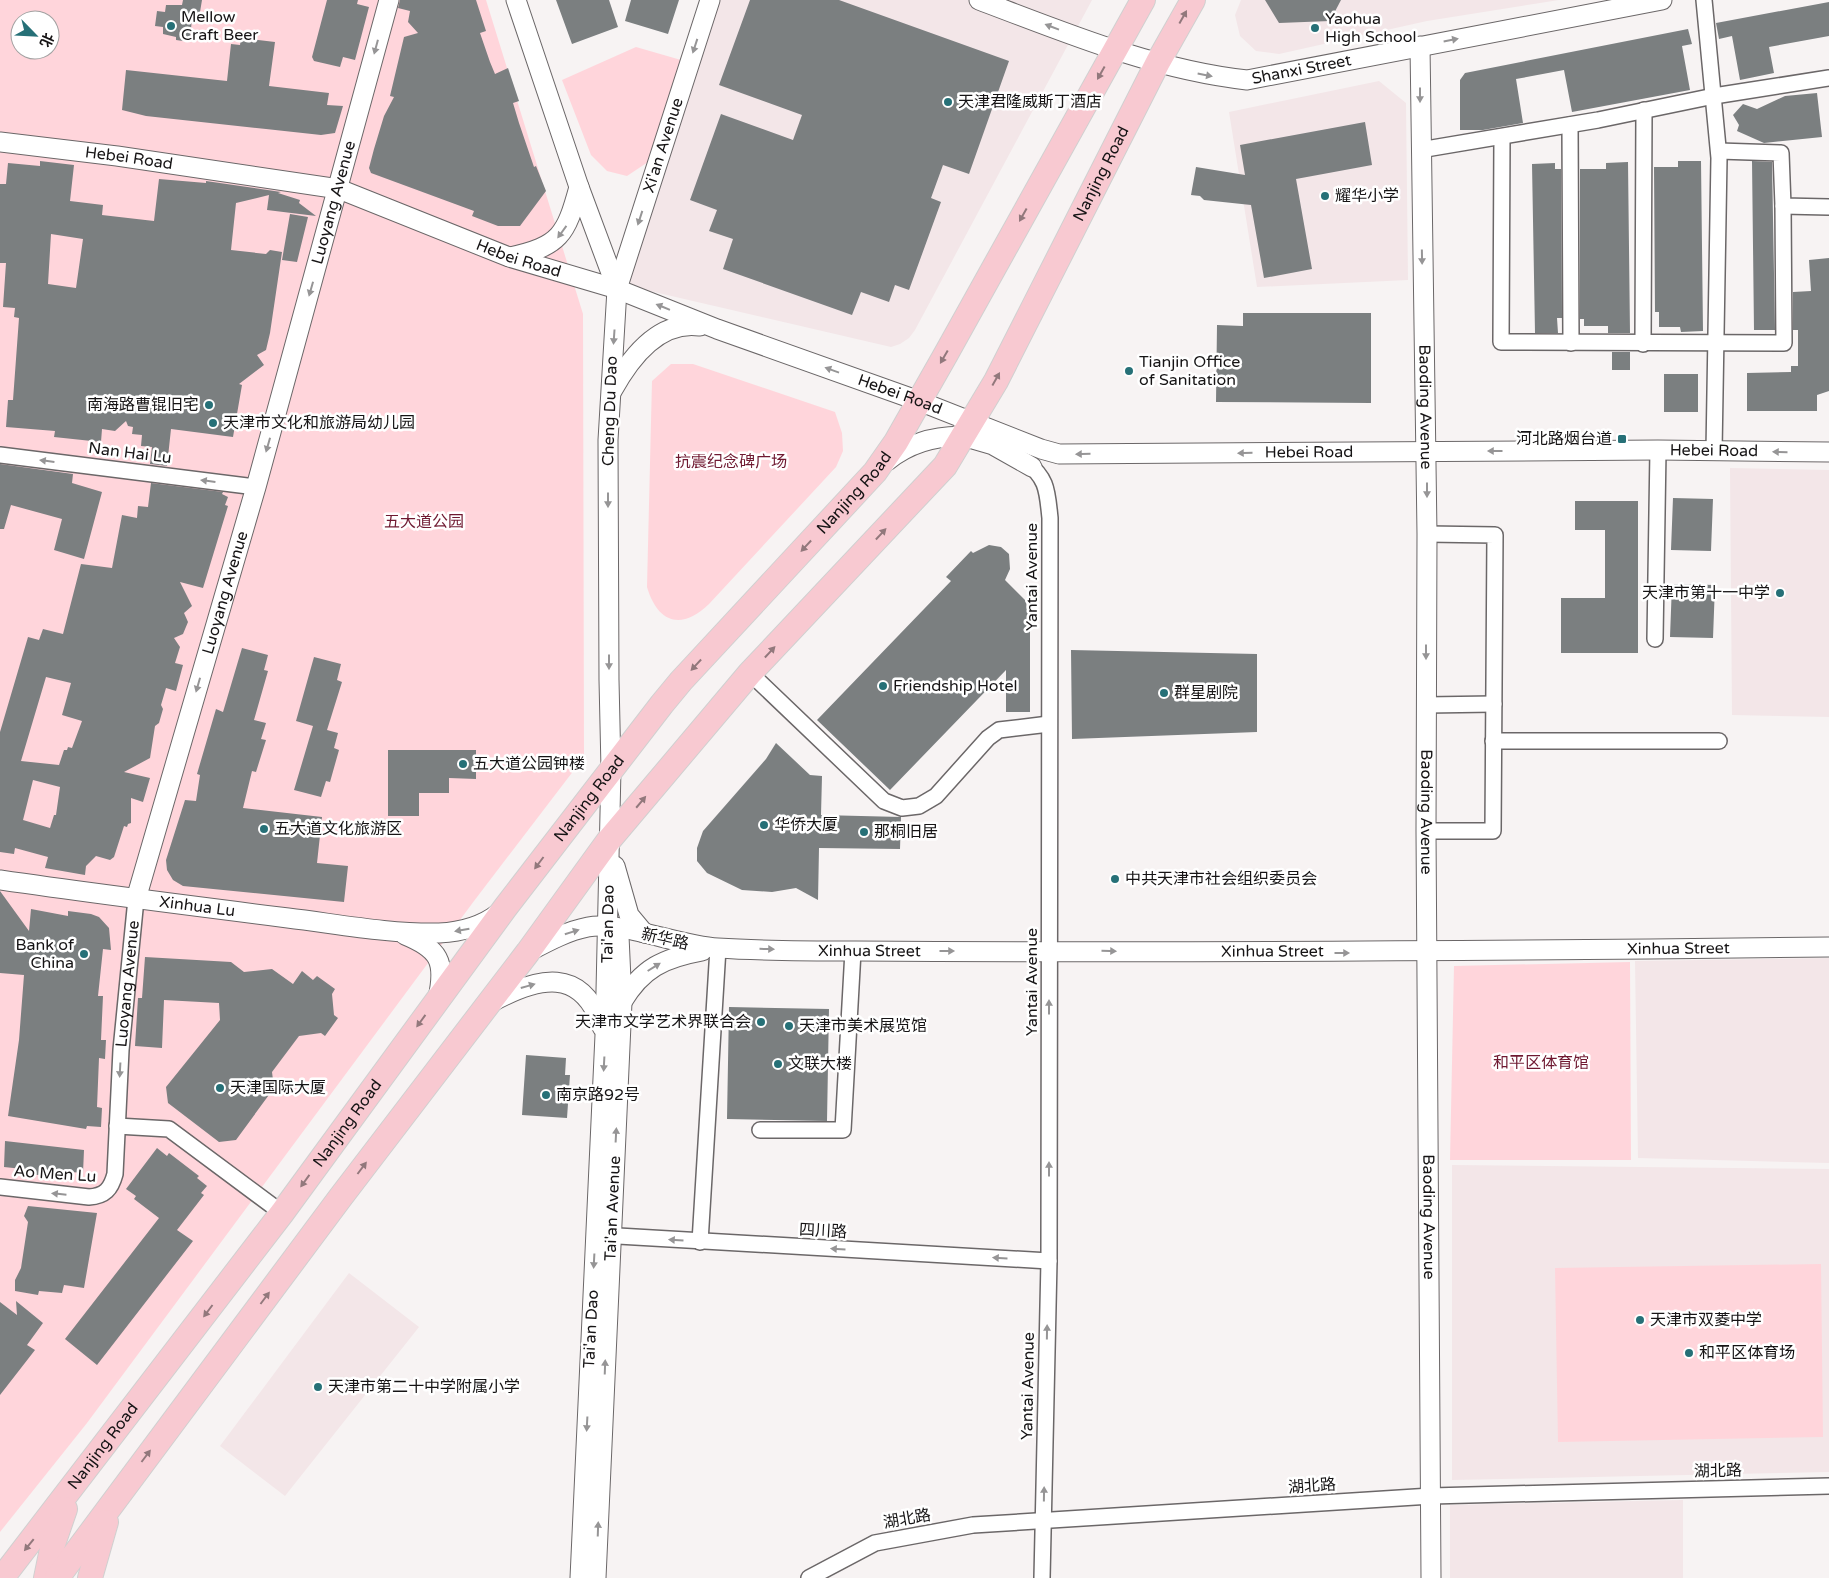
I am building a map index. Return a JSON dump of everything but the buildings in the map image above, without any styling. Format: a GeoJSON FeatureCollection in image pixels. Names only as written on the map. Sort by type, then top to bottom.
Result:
{"type":"FeatureCollection","features":[{"type":"Feature","properties":{"kind":"main road","name":"Nanjing Road"},"geometry":{"type":"LineString","coordinates":[[57,1518],[80,1479],[282,1213],[438,998],[611,769],[681,681],[875,472],[896,442],[1143,0]]}},
{"type":"Feature","properties":{"kind":"main road","name":"Nanjing Road"},"geometry":{"type":"LineString","coordinates":[[57,1578],[117,1495],[484,1006],[528,952],[609,840],[750,673],[945,466],[996,381],[1158,62],[1193,0]]}},
{"type":"Feature","properties":{"kind":"main road"},"geometry":{"type":"LineString","coordinates":[[90,1578],[99,1541],[117,1495]]}},
{"type":"Feature","properties":{"kind":"main road"},"geometry":{"type":"LineString","coordinates":[[57,1518],[85,1540],[86,1578]]}},
{"type":"Feature","properties":{"kind":"main road"},"geometry":{"type":"LineString","coordinates":[[10,1575],[57,1518]]}},
{"type":"Feature","properties":{"kind":"main road"},"geometry":{"type":"LineString","coordinates":[[46,1578],[57,1518]]}},
{"type":"Feature","properties":{"kind":"street","name":"Luoyang Avenue"},"geometry":{"type":"LineString","coordinates":[[106,1192],[112,1184],[115,1174],[121,1050],[136,899],[256,487],[339,189],[389,0]]}},
{"type":"Feature","properties":{"kind":"street","name":"Cheng Du Dao"},"geometry":{"type":"LineString","coordinates":[[516,0],[579,187],[617,289],[610,396],[608,660],[611,769],[609,840]]}},
{"type":"Feature","properties":{"kind":"street","name":"Xi'an Avenue"},"geometry":{"type":"LineString","coordinates":[[617,289],[710,0]]}},
{"type":"Feature","properties":{"kind":"street","name":"Shanxi Street"},"geometry":{"type":"LineString","coordinates":[[979,0],[1079,38],[1158,62],[1210,76],[1247,80],[1662,0]]}},
{"type":"Feature","properties":{"kind":"street"},"geometry":{"type":"LineString","coordinates":[[1704,0],[1719,151],[1714,451]]}},
{"type":"Feature","properties":{"kind":"street","name":"Baoding Avenue"},"geometry":{"type":"LineString","coordinates":[[1420,46],[1427,534],[1426,832],[1431,1578]]}},
{"type":"Feature","properties":{"kind":"street"},"geometry":{"type":"LineString","coordinates":[[1420,150],[1570,125],[1714,96],[1829,78]]}},
{"type":"Feature","properties":{"kind":"street"},"geometry":{"type":"LineString","coordinates":[[1643,344],[1644,110]]}},
{"type":"Feature","properties":{"kind":"street"},"geometry":{"type":"LineString","coordinates":[[1570,125],[1571,343]]}},
{"type":"Feature","properties":{"kind":"street"},"geometry":{"type":"LineString","coordinates":[[1502,137],[1501,342],[1784,343],[1784,206],[1781,153],[1719,151]]}},
{"type":"Feature","properties":{"kind":"street","name":"Hebei Road"},"geometry":{"type":"LineString","coordinates":[[0,142],[117,156],[339,189],[509,257],[617,289],[716,329],[919,401],[967,429],[1041,449],[1072,455],[1658,450],[1829,452]]}},
{"type":"Feature","properties":{"kind":"street"},"geometry":{"type":"LineString","coordinates":[[509,257],[546,246],[562,235],[572,215],[579,187]]}},
{"type":"Feature","properties":{"kind":"street"},"geometry":{"type":"LineString","coordinates":[[1784,206],[1829,207]]}},
{"type":"Feature","properties":{"kind":"street"},"geometry":{"type":"LineString","coordinates":[[610,396],[621,374],[632,360],[661,333],[687,324],[716,329]]}},
{"type":"Feature","properties":{"kind":"street"},"geometry":{"type":"LineString","coordinates":[[967,429],[1032,467]]}},
{"type":"Feature","properties":{"kind":"street"},"geometry":{"type":"LineString","coordinates":[[875,472],[896,454],[920,442],[967,429],[999,441],[1041,449]]}},
{"type":"Feature","properties":{"kind":"street","name":"Yantai Avenue"},"geometry":{"type":"LineString","coordinates":[[999,441],[1032,467],[1046,484],[1050,518],[1049,1261],[1042,1578]]}},
{"type":"Feature","properties":{"kind":"street"},"geometry":{"type":"LineString","coordinates":[[1654,639],[1658,450]]}},
{"type":"Feature","properties":{"kind":"street","name":"Nan Hai Lu"},"geometry":{"type":"LineString","coordinates":[[0,455],[256,487]]}},
{"type":"Feature","properties":{"kind":"street"},"geometry":{"type":"LineString","coordinates":[[1426,832],[1493,831],[1495,535],[1427,534]]}},
{"type":"Feature","properties":{"kind":"street"},"geometry":{"type":"LineString","coordinates":[[750,673],[884,801],[902,808],[919,806],[936,796],[988,738],[999,730],[1050,724]]}},
{"type":"Feature","properties":{"kind":"street"},"geometry":{"type":"LineString","coordinates":[[1426,705],[1494,704]]}},
{"type":"Feature","properties":{"kind":"street"},"geometry":{"type":"LineString","coordinates":[[1493,741],[1720,741]]}},
{"type":"Feature","properties":{"kind":"street"},"geometry":{"type":"LineString","coordinates":[[609,840],[629,915],[644,933]]}},
{"type":"Feature","properties":{"kind":"street","name":"Tai'an Dao"},"geometry":{"type":"LineString","coordinates":[[580,1578],[603,1235],[605,1035],[613,928],[609,840]]}},
{"type":"Feature","properties":{"kind":"street","name":"Xinhua Lu"},"geometry":{"type":"LineString","coordinates":[[0,880],[394,931],[439,933],[461,931],[484,922],[505,908]]}},
{"type":"Feature","properties":{"kind":"street","name":"新华路"},"geometry":{"type":"LineString","coordinates":[[528,952],[571,931],[588,927],[613,928],[644,933],[681,943],[718,948]]}},
{"type":"Feature","properties":{"kind":"street","name":"Tai'an Avenue"},"geometry":{"type":"LineString","coordinates":[[596,1578],[603,1235],[622,1002],[613,928]]}},
{"type":"Feature","properties":{"kind":"street","name":"Xinhua Lu"},"geometry":{"type":"LineString","coordinates":[[394,931],[419,940],[437,955],[442,974],[438,998]]}},
{"type":"Feature","properties":{"kind":"street","name":"Xinhua Street"},"geometry":{"type":"LineString","coordinates":[[718,948],[853,951],[1427,952],[1829,947]]}},
{"type":"Feature","properties":{"kind":"street"},"geometry":{"type":"LineString","coordinates":[[622,1002],[631,986],[654,966],[678,956],[718,948],[700,1242]]}},
{"type":"Feature","properties":{"kind":"street"},"geometry":{"type":"LineString","coordinates":[[760,1130],[843,1130],[853,951]]}},
{"type":"Feature","properties":{"kind":"street"},"geometry":{"type":"LineString","coordinates":[[484,1006],[528,985],[543,982],[567,984],[589,998],[596,1009],[605,1035]]}},
{"type":"Feature","properties":{"kind":"street"},"geometry":{"type":"LineString","coordinates":[[117,1126],[169,1129],[282,1213]]}},
{"type":"Feature","properties":{"kind":"street","name":"Ao Men Lu"},"geometry":{"type":"LineString","coordinates":[[0,1187],[89,1197],[99,1196],[106,1192]]}},
{"type":"Feature","properties":{"kind":"street","name":"四川路"},"geometry":{"type":"LineString","coordinates":[[603,1235],[1049,1261]]}},
{"type":"Feature","properties":{"kind":"street","name":"湖北路"},"geometry":{"type":"LineString","coordinates":[[809,1578],[832,1573],[875,1543],[973,1525],[1431,1496],[1829,1486]]}},
{"type":"Feature","properties":{"kind":"shaded area"},"geometry":{"type":"Polygon","coordinates":[[[714,0],[1092,0],[915,330],[909,338],[900,344],[891,347],[624,285],[714,0]]]}},
{"type":"Feature","properties":{"kind":"shaded area","name":"Yaohua High School"},"geometry":{"type":"Polygon","coordinates":[[[1241,0],[1559,0],[1427,21],[1279,54],[1256,51],[1240,36],[1235,15],[1241,0]]]}},
{"type":"Feature","properties":{"kind":"shaded area","name":"耀华小学"},"geometry":{"type":"Polygon","coordinates":[[[1379,81],[1406,103],[1408,280],[1257,287],[1229,112],[1379,81]]]}},
{"type":"Feature","properties":{"kind":"shaded area","name":"天津市第十一中学"},"geometry":{"type":"Polygon","coordinates":[[[1730,468],[1829,470],[1829,717],[1732,715],[1730,468]]]}},
{"type":"Feature","properties":{"kind":"shaded area"},"geometry":{"type":"Polygon","coordinates":[[[1829,958],[1829,1163],[1638,1158],[1635,961],[1829,958]]]}},
{"type":"Feature","properties":{"kind":"shaded area","name":"天津市双菱中学"},"geometry":{"type":"Polygon","coordinates":[[[1452,1165],[1829,1169],[1829,1472],[1452,1480],[1452,1165]]]}},
{"type":"Feature","properties":{"kind":"shaded area","name":"天津市第二十中学附属小学"},"geometry":{"type":"Polygon","coordinates":[[[349,1273],[419,1327],[285,1496],[220,1446],[349,1273]]]}},
{"type":"Feature","properties":{"kind":"shaded area"},"geometry":{"type":"Polygon","coordinates":[[[1683,1500],[1683,1578],[1450,1578],[1450,1505],[1683,1500]]]}},
{"type":"Feature","properties":{"kind":"green space","name":"五大道文化旅游区"},"geometry":{"type":"Polygon","coordinates":[[[0,0],[486,0],[583,314],[584,757],[474,901],[87,1423],[0,1532],[0,0]]]}},
{"type":"Feature","properties":{"kind":"green space"},"geometry":{"type":"Polygon","coordinates":[[[636,47],[681,60],[651,160],[627,176],[607,171],[591,155],[562,80],[636,47]]]}},
{"type":"Feature","properties":{"kind":"green space","name":"抗震纪念碑广场"},"geometry":{"type":"Polygon","coordinates":[[[671,364],[693,364],[835,412],[842,433],[843,451],[836,467],[709,604],[689,618],[680,620],[664,615],[658,609],[647,587],[652,381],[671,364]]]}},
{"type":"Feature","properties":{"kind":"green space","name":"和平区体育馆"},"geometry":{"type":"Polygon","coordinates":[[[1630,962],[1631,1160],[1450,1160],[1454,966],[1630,962]]]}},
{"type":"Feature","properties":{"kind":"green space","name":"和平区体育场"},"geometry":{"type":"Polygon","coordinates":[[[1821,1264],[1823,1437],[1558,1442],[1555,1268],[1821,1264]]]}},
{"type":"Feature","properties":{"kind":"place","name":"Mellow Craft Beer"},"geometry":{"type":"Point","coordinates":[171,26]}},
{"type":"Feature","properties":{"kind":"place","name":"Yaohua High School"},"geometry":{"type":"Point","coordinates":[1315,28]}},
{"type":"Feature","properties":{"kind":"place","name":"天津君隆威斯丁酒店"},"geometry":{"type":"Point","coordinates":[948,102]}},
{"type":"Feature","properties":{"kind":"place","name":"耀华小学"},"geometry":{"type":"Point","coordinates":[1325,196]}},
{"type":"Feature","properties":{"kind":"place","name":"Tianjin Office of Sanitation"},"geometry":{"type":"Point","coordinates":[1129,371]}},
{"type":"Feature","properties":{"kind":"place","name":"南海路曹锟旧宅"},"geometry":{"type":"Point","coordinates":[209,405]}},
{"type":"Feature","properties":{"kind":"place","name":"天津市文化和旅游局幼儿园"},"geometry":{"type":"Point","coordinates":[213,423]}},
{"type":"Feature","properties":{"kind":"place","name":"河北路烟台道"},"geometry":{"type":"Point","coordinates":[1622,439]}},
{"type":"Feature","properties":{"kind":"place","name":"天津市第十一中学"},"geometry":{"type":"Point","coordinates":[1780,593]}},
{"type":"Feature","properties":{"kind":"place","name":"Friendship Hotel"},"geometry":{"type":"Point","coordinates":[883,686]}},
{"type":"Feature","properties":{"kind":"place","name":"群星剧院"},"geometry":{"type":"Point","coordinates":[1164,693]}},
{"type":"Feature","properties":{"kind":"place","name":"五大道公园钟楼"},"geometry":{"type":"Point","coordinates":[463,764]}},
{"type":"Feature","properties":{"kind":"place","name":"华侨大厦"},"geometry":{"type":"Point","coordinates":[764,825]}},
{"type":"Feature","properties":{"kind":"place","name":"五大道文化旅游区"},"geometry":{"type":"Point","coordinates":[264,829]}},
{"type":"Feature","properties":{"kind":"place","name":"那桐旧居"},"geometry":{"type":"Point","coordinates":[864,832]}},
{"type":"Feature","properties":{"kind":"place","name":"中共天津市社会组织委员会"},"geometry":{"type":"Point","coordinates":[1115,879]}},
{"type":"Feature","properties":{"kind":"place","name":"Bank of China"},"geometry":{"type":"Point","coordinates":[84,954]}},
{"type":"Feature","properties":{"kind":"place","name":"天津市文学艺术界联合会"},"geometry":{"type":"Point","coordinates":[761,1022]}},
{"type":"Feature","properties":{"kind":"place","name":"天津市美术展览馆"},"geometry":{"type":"Point","coordinates":[789,1026]}},
{"type":"Feature","properties":{"kind":"place","name":"文联大楼"},"geometry":{"type":"Point","coordinates":[778,1064]}},
{"type":"Feature","properties":{"kind":"place","name":"天津国际大厦"},"geometry":{"type":"Point","coordinates":[220,1088]}},
{"type":"Feature","properties":{"kind":"place","name":"南京路92号"},"geometry":{"type":"Point","coordinates":[546,1095]}},
{"type":"Feature","properties":{"kind":"place","name":"天津市双菱中学"},"geometry":{"type":"Point","coordinates":[1640,1320]}},
{"type":"Feature","properties":{"kind":"place","name":"和平区体育场"},"geometry":{"type":"Point","coordinates":[1689,1353]}},
{"type":"Feature","properties":{"kind":"place","name":"天津市第二十中学附属小学"},"geometry":{"type":"Point","coordinates":[318,1387]}},
{"type":"Feature","properties":{"kind":"park label","name":"五大道公园"},"geometry":{"type":"Point","coordinates":[424,522]}}]}
